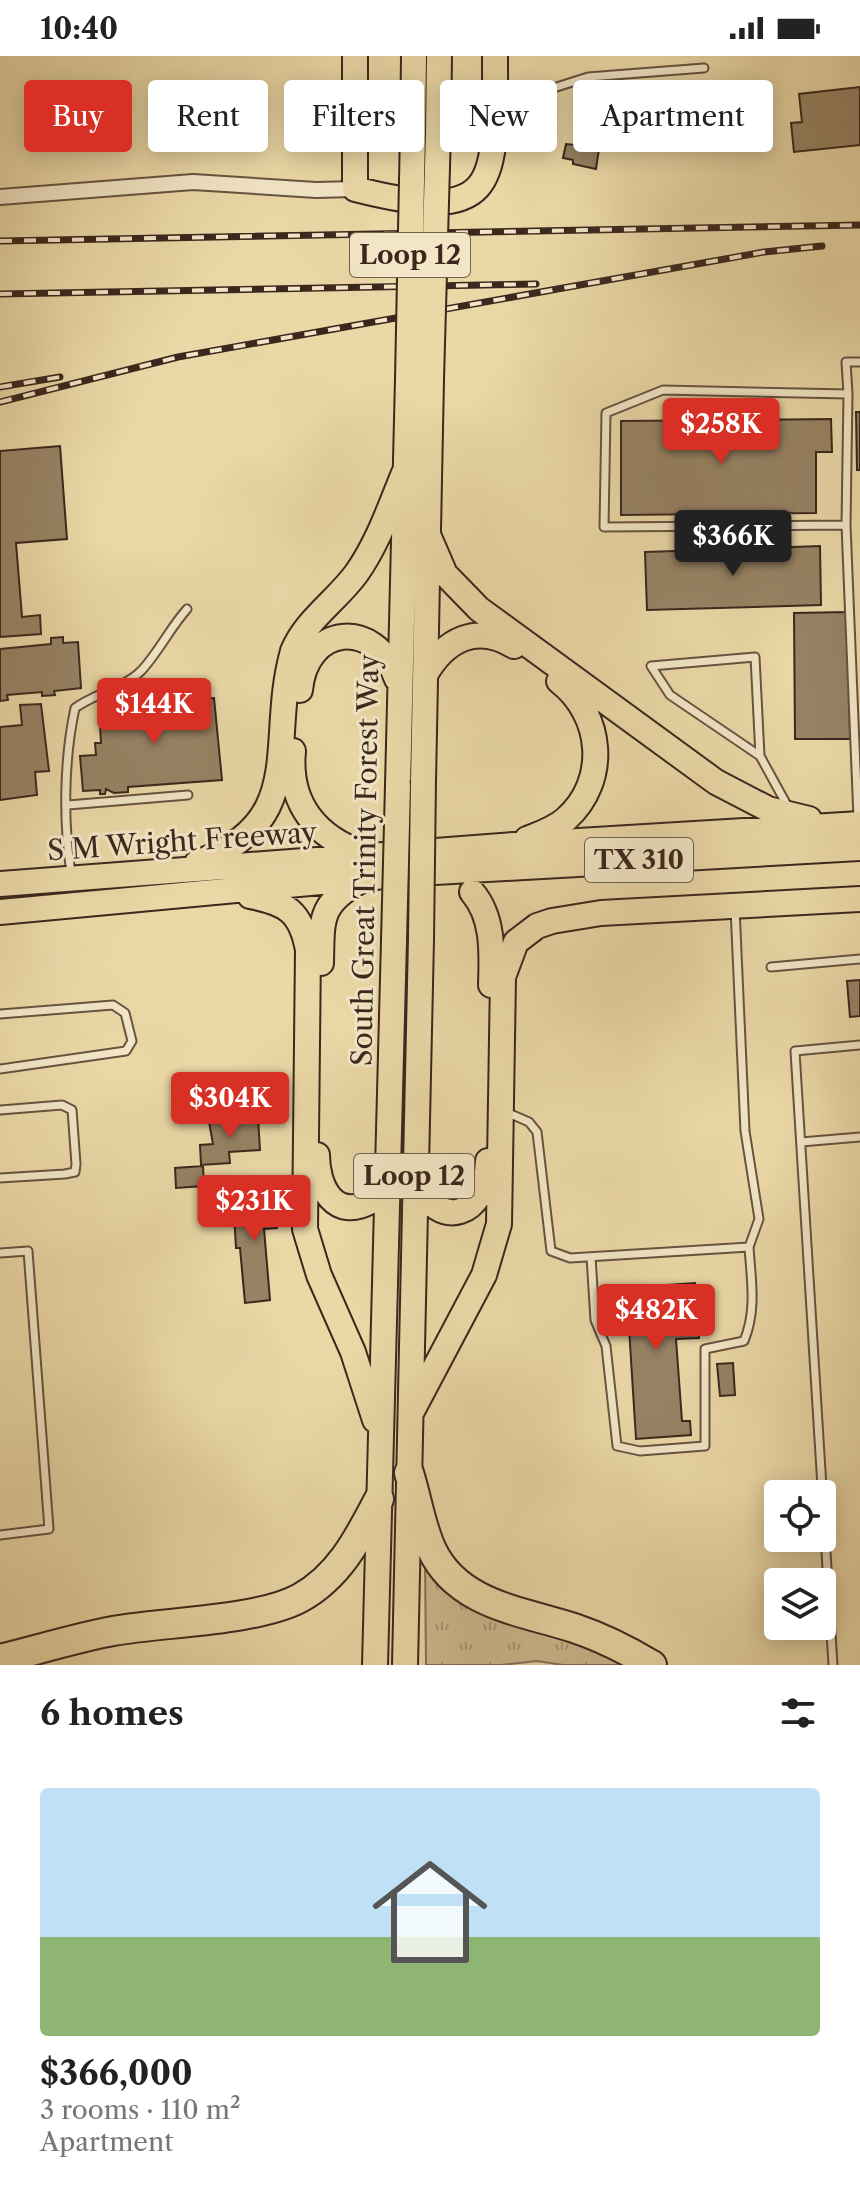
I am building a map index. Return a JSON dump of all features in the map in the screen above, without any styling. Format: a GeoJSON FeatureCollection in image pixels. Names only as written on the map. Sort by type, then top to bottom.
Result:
{"type":"FeatureCollection","features":[{"type":"Feature","properties":{"kind":"highway"},"geometry":{"type":"LineString","coordinates":[[409,1473],[432,1549],[442,1566],[466,1590],[498,1606],[577,1629],[652,1665]]}},
{"type":"Feature","properties":{"kind":"highway"},"geometry":{"type":"LineString","coordinates":[[0,1659],[113,1631],[258,1610],[300,1598],[332,1574],[351,1552],[379,1499]]}},
{"type":"Feature","properties":{"kind":"main road"},"geometry":{"type":"LineString","coordinates":[[355,56],[355,189],[392,198],[447,202],[470,195],[482,185],[491,168],[492,152]]}},
{"type":"Feature","properties":{"kind":"main road","name":"South Great Trinity Forest Way"},"geometry":{"type":"LineString","coordinates":[[405,1665],[429,537],[419,379],[414,56]]}},
{"type":"Feature","properties":{"kind":"main road","name":"South Great Trinity Forest Way"},"geometry":{"type":"LineString","coordinates":[[375,1665],[404,473],[419,379],[438,132],[439,56]]}},
{"type":"Feature","properties":{"kind":"main road"},"geometry":{"type":"LineString","coordinates":[[495,56],[495,80]]}},
{"type":"Feature","properties":{"kind":"main road"},"geometry":{"type":"LineString","coordinates":[[175,872],[235,847],[264,818],[275,789],[293,651],[304,630],[357,571],[378,536],[404,473]]}},
{"type":"Feature","properties":{"kind":"main road"},"geometry":{"type":"LineString","coordinates":[[429,537],[445,574],[479,609],[716,782],[768,809],[858,830]]}},
{"type":"Feature","properties":{"kind":"main road"},"geometry":{"type":"LineString","coordinates":[[425,675],[446,646],[471,634],[485,635],[512,644],[571,690],[582,704],[594,733],[596,753],[587,790],[565,820],[513,845]]}},
{"type":"Feature","properties":{"kind":"main road"},"geometry":{"type":"LineString","coordinates":[[375,857],[350,849],[323,833],[298,798],[292,768],[301,680],[308,659],[317,650],[328,641],[350,636],[380,647],[390,658],[398,682]]}},
{"type":"Feature","properties":{"kind":"main road","name":"TX 310"},"geometry":{"type":"LineString","coordinates":[[513,845],[858,830]]}},
{"type":"Feature","properties":{"kind":"main road","name":"TX 310"},"geometry":{"type":"LineString","coordinates":[[418,873],[858,830]]}},
{"type":"Feature","properties":{"kind":"main road","name":"S M Wright Freeway"},"geometry":{"type":"LineString","coordinates":[[0,884],[513,845]]}},
{"type":"Feature","properties":{"kind":"main road"},"geometry":{"type":"LineString","coordinates":[[418,873],[472,892],[519,931]]}},
{"type":"Feature","properties":{"kind":"main road","name":"S M Wright Freeway"},"geometry":{"type":"LineString","coordinates":[[0,912],[418,873]]}},
{"type":"Feature","properties":{"kind":"main road"},"geometry":{"type":"LineString","coordinates":[[363,880],[340,893],[323,918],[319,1183],[324,1194],[342,1207],[363,1205],[377,1194],[388,1160]]}},
{"type":"Feature","properties":{"kind":"main road"},"geometry":{"type":"LineString","coordinates":[[224,892],[276,901],[299,920],[305,934],[308,950],[305,1229],[319,1275],[353,1352],[381,1439]]}},
{"type":"Feature","properties":{"kind":"main road"},"geometry":{"type":"LineString","coordinates":[[414,1180],[429,1204],[449,1212],[469,1208],[485,1191],[492,965],[486,913],[472,892]]}},
{"type":"Feature","properties":{"kind":"main road"},"geometry":{"type":"LineString","coordinates":[[492,965],[500,944],[519,931],[552,921],[601,913],[860,899]]}},
{"type":"Feature","properties":{"kind":"main road"},"geometry":{"type":"LineString","coordinates":[[411,1413],[484,1275],[496,1242],[503,977],[519,931]]}},
{"type":"Feature","properties":{"kind":"street"},"geometry":{"type":"LineString","coordinates":[[0,197],[193,182],[316,190],[355,189]]}},
{"type":"Feature","properties":{"kind":"lane"},"geometry":{"type":"LineString","coordinates":[[557,87],[588,77],[704,68]]}},
{"type":"Feature","properties":{"kind":"lane"},"geometry":{"type":"LineString","coordinates":[[858,830],[859,740],[846,525],[846,362],[860,362]]}},
{"type":"Feature","properties":{"kind":"lane"},"geometry":{"type":"LineString","coordinates":[[846,525],[604,527],[606,413],[663,390],[848,394]]}},
{"type":"Feature","properties":{"kind":"lane"},"geometry":{"type":"LineString","coordinates":[[72,879],[66,842],[75,708],[96,693],[124,684],[142,670],[166,633],[187,609]]}},
{"type":"Feature","properties":{"kind":"lane"},"geometry":{"type":"LineString","coordinates":[[760,756],[670,695],[651,666],[755,657],[760,756],[793,816]]}},
{"type":"Feature","properties":{"kind":"lane"},"geometry":{"type":"LineString","coordinates":[[68,805],[188,795]]}},
{"type":"Feature","properties":{"kind":"lane"},"geometry":{"type":"LineString","coordinates":[[591,1257],[595,1320],[606,1346],[617,1446],[640,1451],[705,1446],[705,1349],[744,1341],[753,1305],[749,1247],[759,1219],[745,1131],[735,906]]}},
{"type":"Feature","properties":{"kind":"lane"},"geometry":{"type":"LineString","coordinates":[[771,967],[860,959]]}},
{"type":"Feature","properties":{"kind":"lane"},"geometry":{"type":"LineString","coordinates":[[0,1014],[113,1005],[125,1013],[132,1041],[126,1051],[0,1069]]}},
{"type":"Feature","properties":{"kind":"lane"},"geometry":{"type":"LineString","coordinates":[[833,1665],[795,1051],[860,1045]]}},
{"type":"Feature","properties":{"kind":"lane"},"geometry":{"type":"LineString","coordinates":[[0,1110],[62,1105],[72,1110],[76,1164],[75,1172],[65,1174],[0,1178]]}},
{"type":"Feature","properties":{"kind":"lane"},"geometry":{"type":"LineString","coordinates":[[501,1110],[529,1122],[537,1132],[546,1239],[551,1251],[570,1258],[749,1247]]}},
{"type":"Feature","properties":{"kind":"lane"},"geometry":{"type":"LineString","coordinates":[[801,1142],[860,1137]]}},
{"type":"Feature","properties":{"kind":"lane"},"geometry":{"type":"LineString","coordinates":[[0,1253],[28,1251],[49,1529],[0,1535]]}},
{"type":"Feature","properties":{"kind":"green space"},"geometry":{"type":"Polygon","coordinates":[[[425,1560],[638,1665],[563,1665],[537,1661],[501,1665],[426,1665],[425,1560]]]}},
{"type":"Feature","properties":{"kind":"building"},"geometry":{"type":"Polygon","coordinates":[[[860,87],[860,145],[794,152],[791,123],[802,122],[799,94],[860,87]]]}},
{"type":"Feature","properties":{"kind":"building"},"geometry":{"type":"Polygon","coordinates":[[[566,144],[573,145],[573,152],[599,152],[596,169],[573,164],[573,160],[563,158],[566,144]]]}},
{"type":"Feature","properties":{"kind":"building"},"geometry":{"type":"Polygon","coordinates":[[[856,412],[860,412],[860,470],[857,470],[856,412]]]}},
{"type":"Feature","properties":{"kind":"building"},"geometry":{"type":"Polygon","coordinates":[[[831,419],[832,452],[816,452],[816,513],[621,515],[621,421],[831,419]]]}},
{"type":"Feature","properties":{"kind":"building"},"geometry":{"type":"Polygon","coordinates":[[[60,446],[67,539],[16,543],[22,617],[40,615],[41,634],[0,637],[0,451],[60,446]]]}},
{"type":"Feature","properties":{"kind":"building"},"geometry":{"type":"Polygon","coordinates":[[[820,546],[821,605],[647,610],[645,552],[820,546]]]}},
{"type":"Feature","properties":{"kind":"building"},"geometry":{"type":"Polygon","coordinates":[[[848,612],[850,739],[795,739],[794,613],[848,612]]]}},
{"type":"Feature","properties":{"kind":"building"},"geometry":{"type":"Polygon","coordinates":[[[63,637],[63,643],[78,642],[81,688],[54,691],[55,695],[42,696],[42,692],[7,695],[8,700],[0,701],[0,649],[51,644],[51,638],[63,637]]]}},
{"type":"Feature","properties":{"kind":"building"},"geometry":{"type":"Polygon","coordinates":[[[214,698],[222,780],[128,787],[128,792],[114,793],[106,789],[105,794],[100,794],[100,790],[83,791],[80,756],[96,755],[95,743],[101,743],[99,707],[214,698]]]}},
{"type":"Feature","properties":{"kind":"building"},"geometry":{"type":"Polygon","coordinates":[[[41,704],[49,771],[35,772],[37,795],[0,800],[0,727],[22,725],[20,705],[41,704]]]}},
{"type":"Feature","properties":{"kind":"building"},"geometry":{"type":"Polygon","coordinates":[[[860,980],[860,1016],[850,1017],[847,981],[860,980]]]}},
{"type":"Feature","properties":{"kind":"building"},"geometry":{"type":"Polygon","coordinates":[[[258,1118],[260,1150],[229,1152],[230,1163],[201,1165],[200,1145],[213,1144],[209,1122],[258,1118]]]}},
{"type":"Feature","properties":{"kind":"building"},"geometry":{"type":"Polygon","coordinates":[[[203,1166],[204,1186],[176,1188],[175,1168],[203,1166]]]}},
{"type":"Feature","properties":{"kind":"building"},"geometry":{"type":"Polygon","coordinates":[[[262,1194],[263,1203],[278,1203],[277,1228],[264,1229],[270,1300],[245,1303],[240,1248],[236,1248],[233,1197],[262,1194]],[[249,1209],[249,1227],[262,1227],[262,1209],[249,1209]]]}},
{"type":"Feature","properties":{"kind":"building"},"geometry":{"type":"Polygon","coordinates":[[[695,1283],[699,1338],[676,1339],[682,1421],[690,1421],[691,1435],[636,1439],[629,1328],[611,1329],[608,1289],[695,1283]]]}},
{"type":"Feature","properties":{"kind":"building"},"geometry":{"type":"Polygon","coordinates":[[[733,1363],[735,1395],[720,1396],[717,1364],[733,1363]]]}},
{"type":"Feature","properties":{"kind":"railway"},"geometry":{"type":"LineString","coordinates":[[0,241],[860,225]]}},
{"type":"Feature","properties":{"kind":"railway"},"geometry":{"type":"LineString","coordinates":[[0,402],[178,357],[764,252],[822,246]]}},
{"type":"Feature","properties":{"kind":"railway"},"geometry":{"type":"LineString","coordinates":[[0,294],[536,284]]}},
{"type":"Feature","properties":{"kind":"railway"},"geometry":{"type":"LineString","coordinates":[[0,387],[60,377]]}}]}
